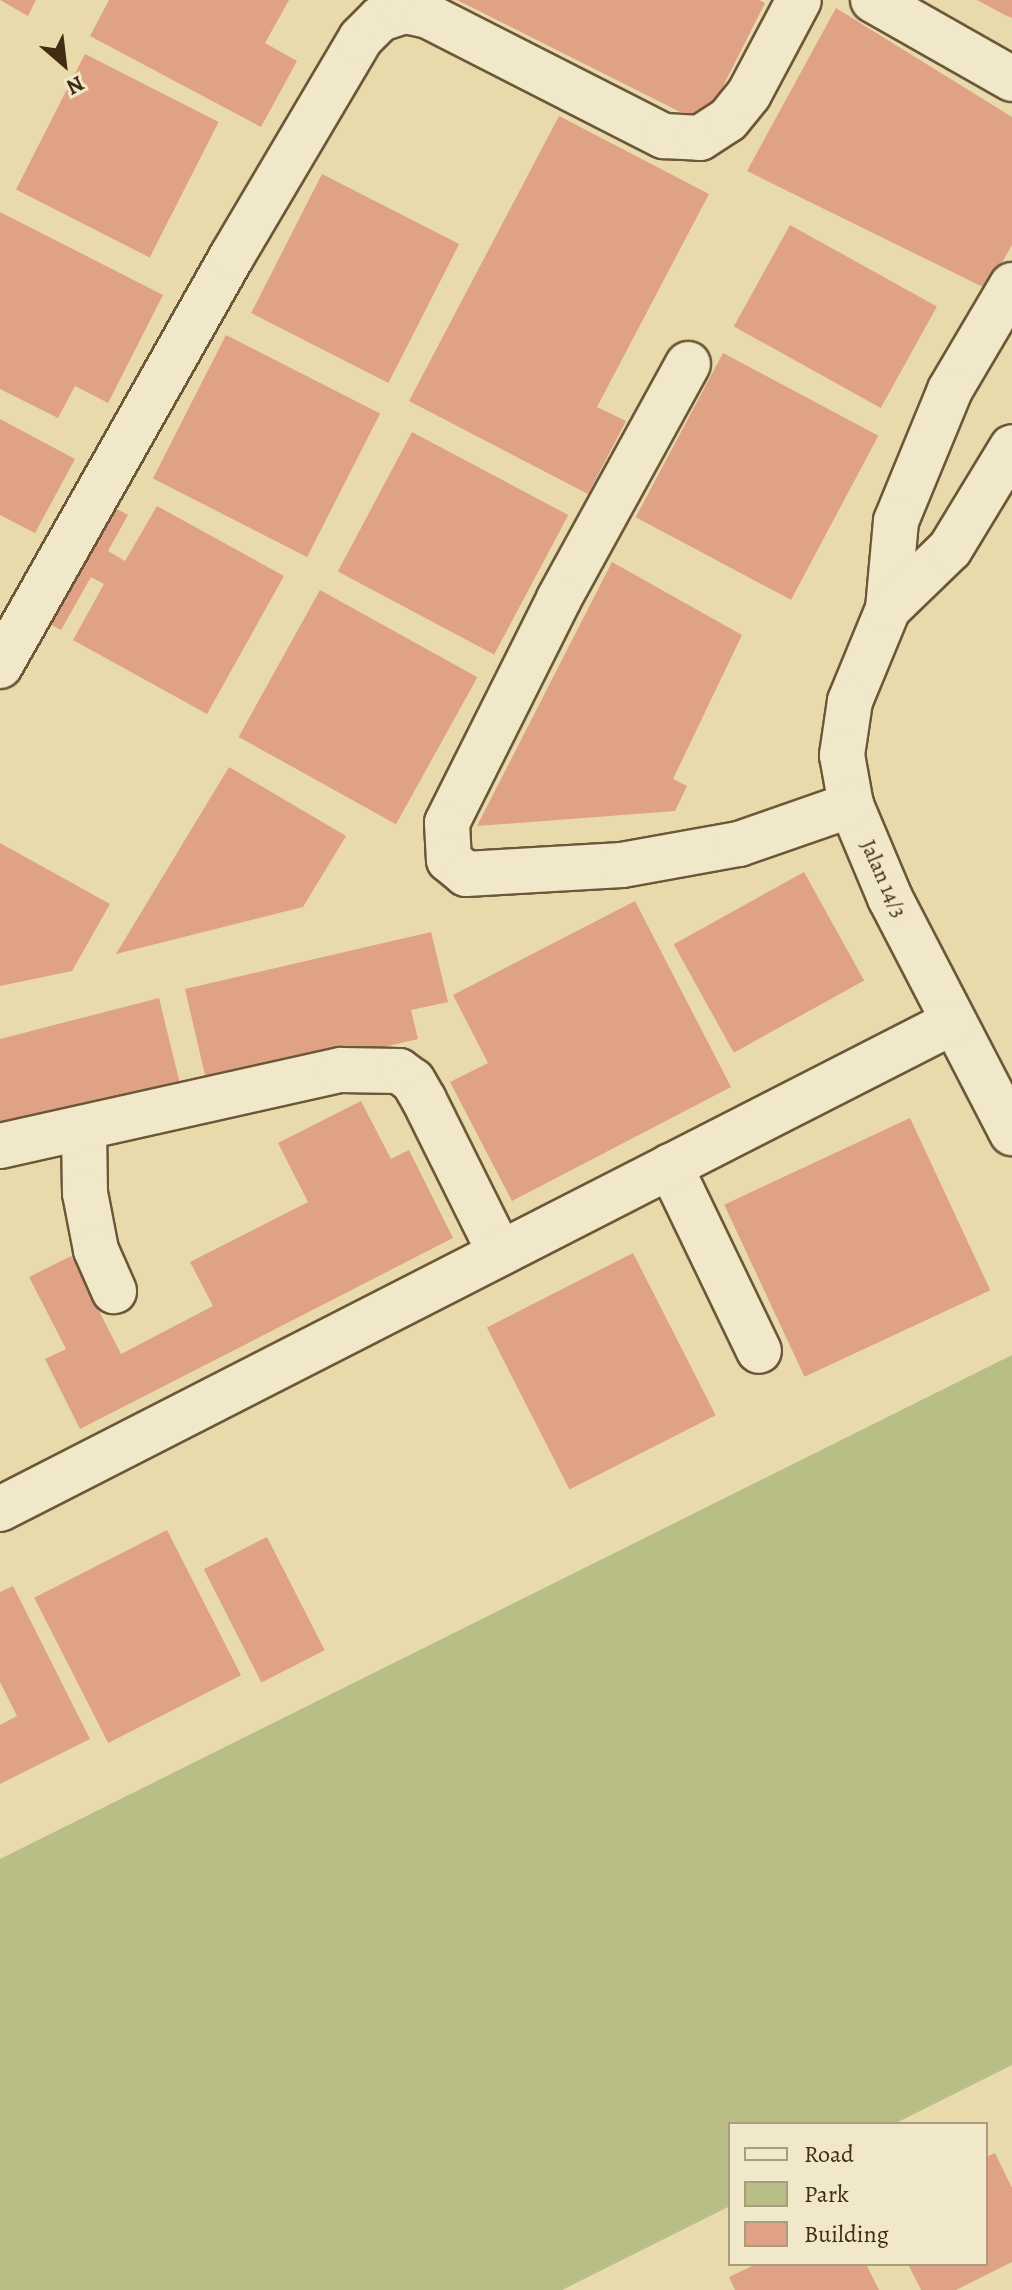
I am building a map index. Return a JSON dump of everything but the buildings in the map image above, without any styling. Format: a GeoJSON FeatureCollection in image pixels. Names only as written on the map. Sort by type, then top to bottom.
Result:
{"type":"FeatureCollection","features":[{"type":"Feature","properties":{"kind":"street"},"geometry":{"type":"LineString","coordinates":[[0,666],[232,256],[361,38],[380,19],[405,11],[428,16],[664,136],[700,138],[728,120],[749,94],[799,0]]}},
{"type":"Feature","properties":{"kind":"street"},"geometry":{"type":"LineString","coordinates":[[873,0],[1012,79]]}},
{"type":"Feature","properties":{"kind":"street","name":"Jalan 14/3"},"geometry":{"type":"LineString","coordinates":[[1012,285],[950,390],[896,521],[888,609],[850,701],[842,755],[851,805],[953,1022],[1012,1133]]}},
{"type":"Feature","properties":{"kind":"street"},"geometry":{"type":"LineString","coordinates":[[688,364],[559,599],[447,823],[449,860],[466,874],[622,865],[739,844],[851,805]]}},
{"type":"Feature","properties":{"kind":"street","name":"Jalan 14/3"},"geometry":{"type":"LineString","coordinates":[[888,609],[950,549],[1012,447]]}},
{"type":"Feature","properties":{"kind":"street"},"geometry":{"type":"LineString","coordinates":[[0,1509],[953,1022]]}},
{"type":"Feature","properties":{"kind":"street"},"geometry":{"type":"LineString","coordinates":[[0,1146],[84,1130],[341,1070],[399,1071],[413,1081],[424,1100],[500,1253]]}},
{"type":"Feature","properties":{"kind":"street"},"geometry":{"type":"LineString","coordinates":[[84,1130],[85,1193],[96,1250],[114,1291]]}},
{"type":"Feature","properties":{"kind":"street"},"geometry":{"type":"LineString","coordinates":[[670,1166],[759,1351]]}},
{"type":"Feature","properties":{"kind":"green space"},"geometry":{"type":"Polygon","coordinates":[[[1012,1355],[1012,2065],[898,2122],[728,2122],[728,2207],[562,2290],[0,2290],[0,1859],[1012,1355]]]}}]}
